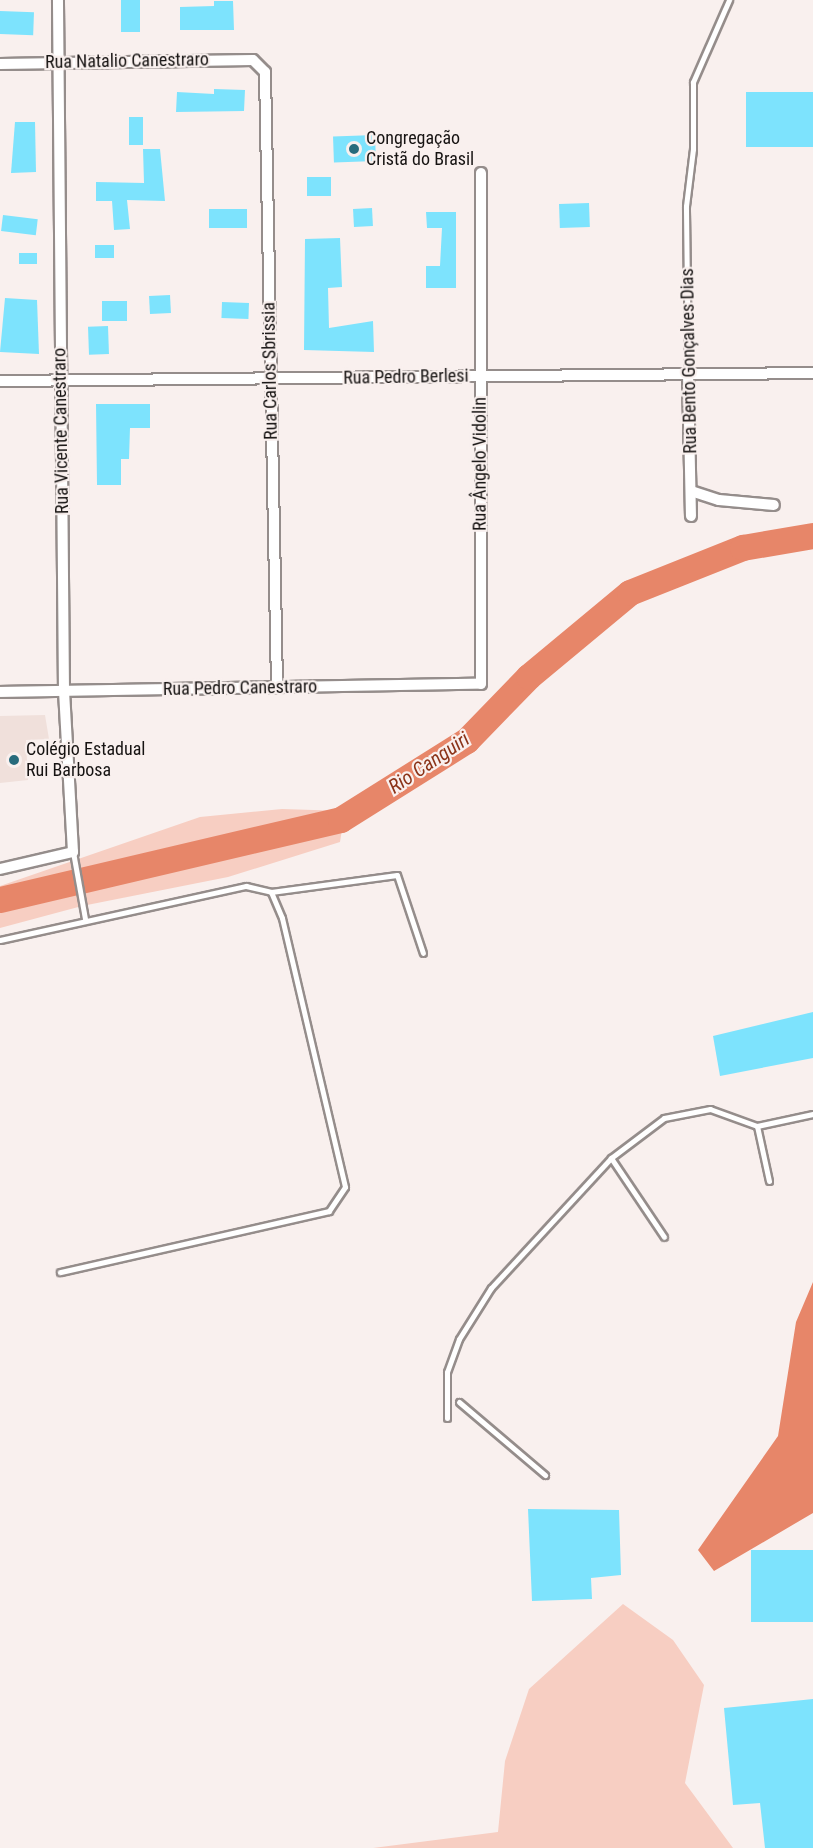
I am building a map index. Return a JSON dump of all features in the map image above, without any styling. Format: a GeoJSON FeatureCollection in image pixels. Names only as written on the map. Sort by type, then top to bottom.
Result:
{"type":"FeatureCollection","features":[{"type":"Feature","properties":{"kind":"street","name":"Rua Vicente Canestraro"},"geometry":{"type":"LineString","coordinates":[[57,0],[64,691],[74,856]]}},
{"type":"Feature","properties":{"kind":"street","name":"Rua Natalio Canestraro"},"geometry":{"type":"LineString","coordinates":[[0,64],[58,61],[253,60]]}},
{"type":"Feature","properties":{"kind":"street","name":"Rua Carlos Sbrissia"},"geometry":{"type":"LineString","coordinates":[[253,60],[266,72],[277,687]]}},
{"type":"Feature","properties":{"kind":"street","name":"Rua Ângelo Vidolin"},"geometry":{"type":"LineString","coordinates":[[480,684],[481,172]]}},
{"type":"Feature","properties":{"kind":"street","name":"Rua Pedro Berlesi"},"geometry":{"type":"LineString","coordinates":[[0,381],[813,373]]}},
{"type":"Feature","properties":{"kind":"street","name":"Rua Bento Gonçalves Dias"},"geometry":{"type":"LineString","coordinates":[[688,374],[691,516]]}},
{"type":"Feature","properties":{"kind":"street"},"geometry":{"type":"LineString","coordinates":[[691,491],[719,500],[774,505]]}},
{"type":"Feature","properties":{"kind":"street","name":"Rua Pedro Canestraro"},"geometry":{"type":"LineString","coordinates":[[0,692],[480,684]]}},
{"type":"Feature","properties":{"kind":"street"},"geometry":{"type":"LineString","coordinates":[[0,869],[74,856]]}},
{"type":"Feature","properties":{"kind":"lane","name":"Rua Bento Gonçalves Dias"},"geometry":{"type":"LineString","coordinates":[[688,374],[686,206],[693,149],[693,82],[729,0]]}},
{"type":"Feature","properties":{"kind":"lane"},"geometry":{"type":"LineString","coordinates":[[74,856],[85,919]]}},
{"type":"Feature","properties":{"kind":"lane"},"geometry":{"type":"LineString","coordinates":[[0,940],[85,919],[246,886],[271,892],[397,876],[423,953]]}},
{"type":"Feature","properties":{"kind":"lane"},"geometry":{"type":"LineString","coordinates":[[60,1272],[329,1211],[339,1200],[345,1187],[282,918],[271,892]]}},
{"type":"Feature","properties":{"kind":"lane"},"geometry":{"type":"LineString","coordinates":[[447,1418],[447,1372],[459,1339],[491,1288],[611,1158],[664,1118],[710,1109],[756,1126],[813,1114]]}},
{"type":"Feature","properties":{"kind":"lane"},"geometry":{"type":"LineString","coordinates":[[756,1126],[769,1181]]}},
{"type":"Feature","properties":{"kind":"lane"},"geometry":{"type":"LineString","coordinates":[[611,1158],[664,1237]]}},
{"type":"Feature","properties":{"kind":"lane"},"geometry":{"type":"LineString","coordinates":[[459,1402],[545,1474]]}},
{"type":"Feature","properties":{"kind":"shaded area","name":"Colégio Estadual Rui Barbosa"},"geometry":{"type":"Polygon","coordinates":[[[45,715],[49,739],[26,740],[28,780],[0,783],[0,716],[45,715]]]}},
{"type":"Feature","properties":{"kind":"shaded area"},"geometry":{"type":"Polygon","coordinates":[[[282,809],[345,811],[340,842],[228,877],[82,906],[0,928],[0,886],[200,817],[282,809]]]}},
{"type":"Feature","properties":{"kind":"shaded area"},"geometry":{"type":"Polygon","coordinates":[[[813,1282],[813,1513],[714,1571],[698,1550],[778,1436],[796,1322],[813,1282]]]}},
{"type":"Feature","properties":{"kind":"shaded area"},"geometry":{"type":"Polygon","coordinates":[[[623,1604],[673,1640],[704,1685],[685,1783],[733,1848],[373,1848],[498,1832],[505,1761],[529,1689],[623,1604]]]}},
{"type":"Feature","properties":{"kind":"building"},"geometry":{"type":"Polygon","coordinates":[[[121,0],[140,0],[140,32],[121,32],[121,0]]]}},
{"type":"Feature","properties":{"kind":"building"},"geometry":{"type":"Polygon","coordinates":[[[214,1],[233,1],[234,30],[180,30],[180,7],[214,6],[214,1]]]}},
{"type":"Feature","properties":{"kind":"building"},"geometry":{"type":"Polygon","coordinates":[[[0,11],[34,12],[33,35],[0,34],[0,11]]]}},
{"type":"Feature","properties":{"kind":"building"},"geometry":{"type":"Polygon","coordinates":[[[214,89],[245,90],[244,111],[176,112],[177,92],[214,94],[214,89]]]}},
{"type":"Feature","properties":{"kind":"building"},"geometry":{"type":"Polygon","coordinates":[[[746,92],[813,92],[813,147],[746,147],[746,92]]]}},
{"type":"Feature","properties":{"kind":"building"},"geometry":{"type":"Polygon","coordinates":[[[129,117],[143,117],[143,145],[129,145],[129,117]]]}},
{"type":"Feature","properties":{"kind":"building"},"geometry":{"type":"Polygon","coordinates":[[[15,122],[35,122],[36,172],[11,173],[15,122]]]}},
{"type":"Feature","properties":{"kind":"building","name":"Congregação Cristã do Brasil"},"geometry":{"type":"Polygon","coordinates":[[[375,135],[376,161],[334,162],[333,136],[375,135]]]}},
{"type":"Feature","properties":{"kind":"building"},"geometry":{"type":"Polygon","coordinates":[[[143,149],[160,149],[165,201],[127,200],[130,229],[114,230],[112,201],[96,201],[96,182],[144,183],[143,149]]]}},
{"type":"Feature","properties":{"kind":"building"},"geometry":{"type":"Polygon","coordinates":[[[307,177],[331,177],[331,196],[307,196],[307,177]]]}},
{"type":"Feature","properties":{"kind":"building"},"geometry":{"type":"Polygon","coordinates":[[[589,203],[590,227],[560,228],[559,204],[589,203]]]}},
{"type":"Feature","properties":{"kind":"building"},"geometry":{"type":"Polygon","coordinates":[[[372,208],[373,226],[354,227],[353,209],[372,208]]]}},
{"type":"Feature","properties":{"kind":"building"},"geometry":{"type":"Polygon","coordinates":[[[209,209],[247,209],[247,228],[209,228],[209,209]]]}},
{"type":"Feature","properties":{"kind":"building"},"geometry":{"type":"Polygon","coordinates":[[[426,212],[456,212],[456,288],[426,288],[426,266],[440,266],[442,228],[427,228],[426,212]]]}},
{"type":"Feature","properties":{"kind":"building"},"geometry":{"type":"Polygon","coordinates":[[[3,215],[38,219],[36,235],[1,231],[3,215]]]}},
{"type":"Feature","properties":{"kind":"building"},"geometry":{"type":"Polygon","coordinates":[[[340,238],[342,287],[328,288],[329,328],[373,321],[374,352],[304,350],[305,239],[340,238]]]}},
{"type":"Feature","properties":{"kind":"building"},"geometry":{"type":"Polygon","coordinates":[[[95,245],[114,245],[114,258],[95,258],[95,245]]]}},
{"type":"Feature","properties":{"kind":"building"},"geometry":{"type":"Polygon","coordinates":[[[19,253],[37,253],[37,264],[19,264],[19,253]]]}},
{"type":"Feature","properties":{"kind":"building"},"geometry":{"type":"Polygon","coordinates":[[[170,295],[171,313],[150,314],[149,296],[170,295]]]}},
{"type":"Feature","properties":{"kind":"building"},"geometry":{"type":"Polygon","coordinates":[[[5,298],[37,300],[39,354],[0,352],[5,298]]]}},
{"type":"Feature","properties":{"kind":"building"},"geometry":{"type":"Polygon","coordinates":[[[102,301],[127,301],[127,321],[102,321],[102,301]]]}},
{"type":"Feature","properties":{"kind":"building"},"geometry":{"type":"Polygon","coordinates":[[[222,302],[249,303],[248,319],[221,318],[222,302]]]}},
{"type":"Feature","properties":{"kind":"building"},"geometry":{"type":"Polygon","coordinates":[[[108,326],[109,354],[89,355],[88,327],[108,326]]]}},
{"type":"Feature","properties":{"kind":"building"},"geometry":{"type":"Polygon","coordinates":[[[96,404],[150,404],[150,428],[130,428],[129,459],[121,459],[121,485],[97,485],[96,404]]]}},
{"type":"Feature","properties":{"kind":"building"},"geometry":{"type":"Polygon","coordinates":[[[813,1012],[813,1058],[720,1076],[713,1036],[813,1012]]]}},
{"type":"Feature","properties":{"kind":"building"},"geometry":{"type":"Polygon","coordinates":[[[528,1509],[619,1510],[621,1575],[591,1578],[592,1599],[532,1601],[528,1509]]]}},
{"type":"Feature","properties":{"kind":"building"},"geometry":{"type":"Polygon","coordinates":[[[751,1550],[813,1550],[813,1622],[751,1622],[751,1550]]]}},
{"type":"Feature","properties":{"kind":"building"},"geometry":{"type":"Polygon","coordinates":[[[813,1699],[813,1848],[765,1848],[760,1803],[733,1805],[724,1708],[813,1699]]]}},
{"type":"Feature","properties":{"kind":"waterway","name":"Rio Canguiri"},"geometry":{"type":"LineString","coordinates":[[0,900],[341,820],[467,741],[529,677],[630,593],[743,548],[813,536]]}},
{"type":"Feature","properties":{"kind":"place","name":"Congregação Cristã do Brasil"},"geometry":{"type":"Point","coordinates":[354,149]}},
{"type":"Feature","properties":{"kind":"place","name":"Colégio Estadual Rui Barbosa"},"geometry":{"type":"Point","coordinates":[14,760]}}]}
